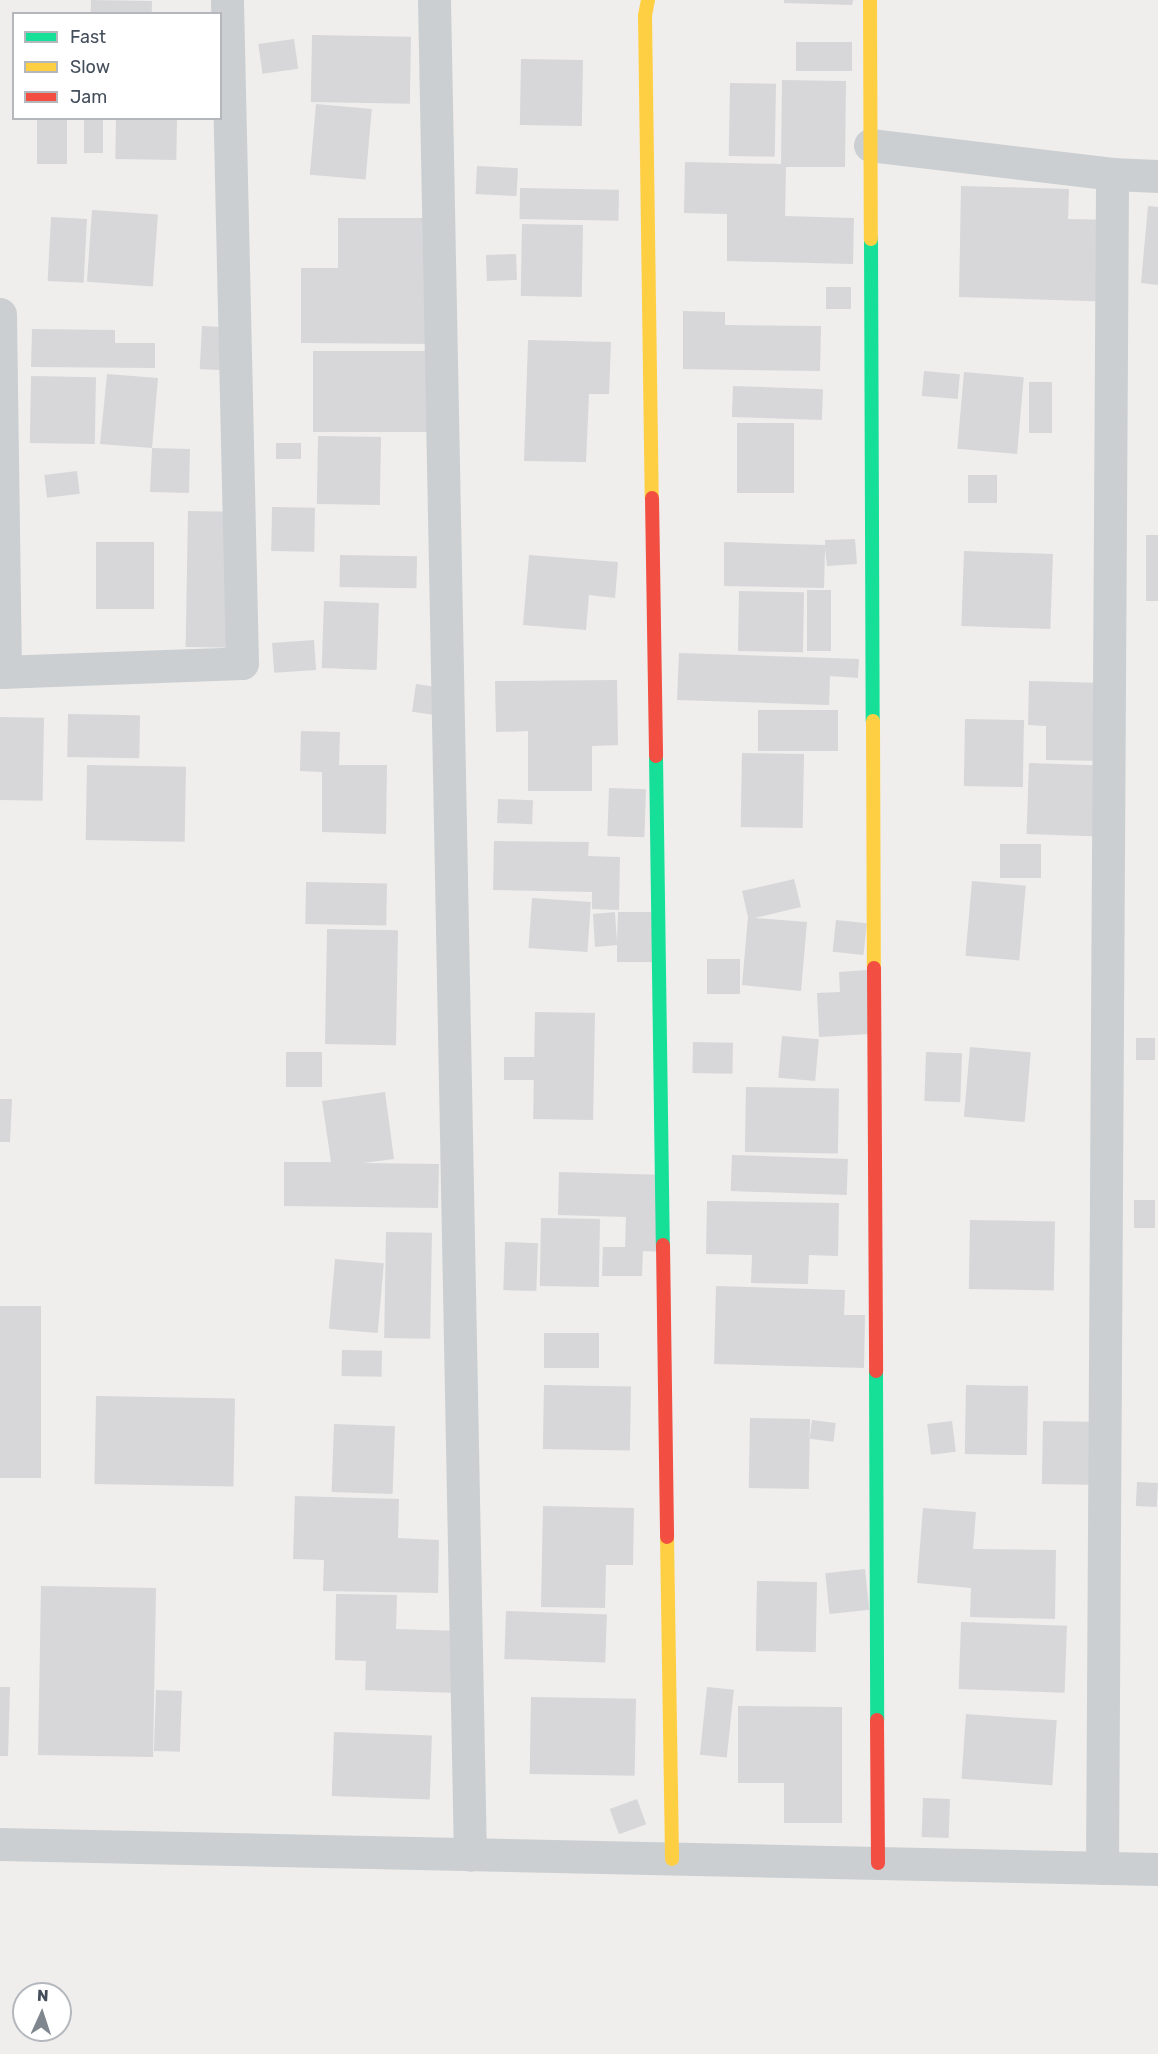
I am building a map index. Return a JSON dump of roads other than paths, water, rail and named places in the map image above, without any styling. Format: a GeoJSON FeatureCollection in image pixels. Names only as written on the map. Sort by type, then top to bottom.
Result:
{"type":"FeatureCollection","features":[{"type":"Feature","properties":{"kind":"street"},"geometry":{"type":"LineString","coordinates":[[0,314],[3,672],[242,663],[227,0]]}},
{"type":"Feature","properties":{"kind":"street"},"geometry":{"type":"LineString","coordinates":[[434,0],[470,1855]]}},
{"type":"Feature","properties":{"kind":"street"},"geometry":{"type":"LineString","coordinates":[[648,0],[646,64],[672,1859]]}},
{"type":"Feature","properties":{"kind":"street"},"geometry":{"type":"LineString","coordinates":[[870,0],[878,1863]]}},
{"type":"Feature","properties":{"kind":"street"},"geometry":{"type":"LineString","coordinates":[[870,145],[1112,174],[1158,176]]}},
{"type":"Feature","properties":{"kind":"street"},"geometry":{"type":"LineString","coordinates":[[1102,1868],[1112,174]]}},
{"type":"Feature","properties":{"kind":"street"},"geometry":{"type":"LineString","coordinates":[[0,1845],[1158,1869]]}}]}
